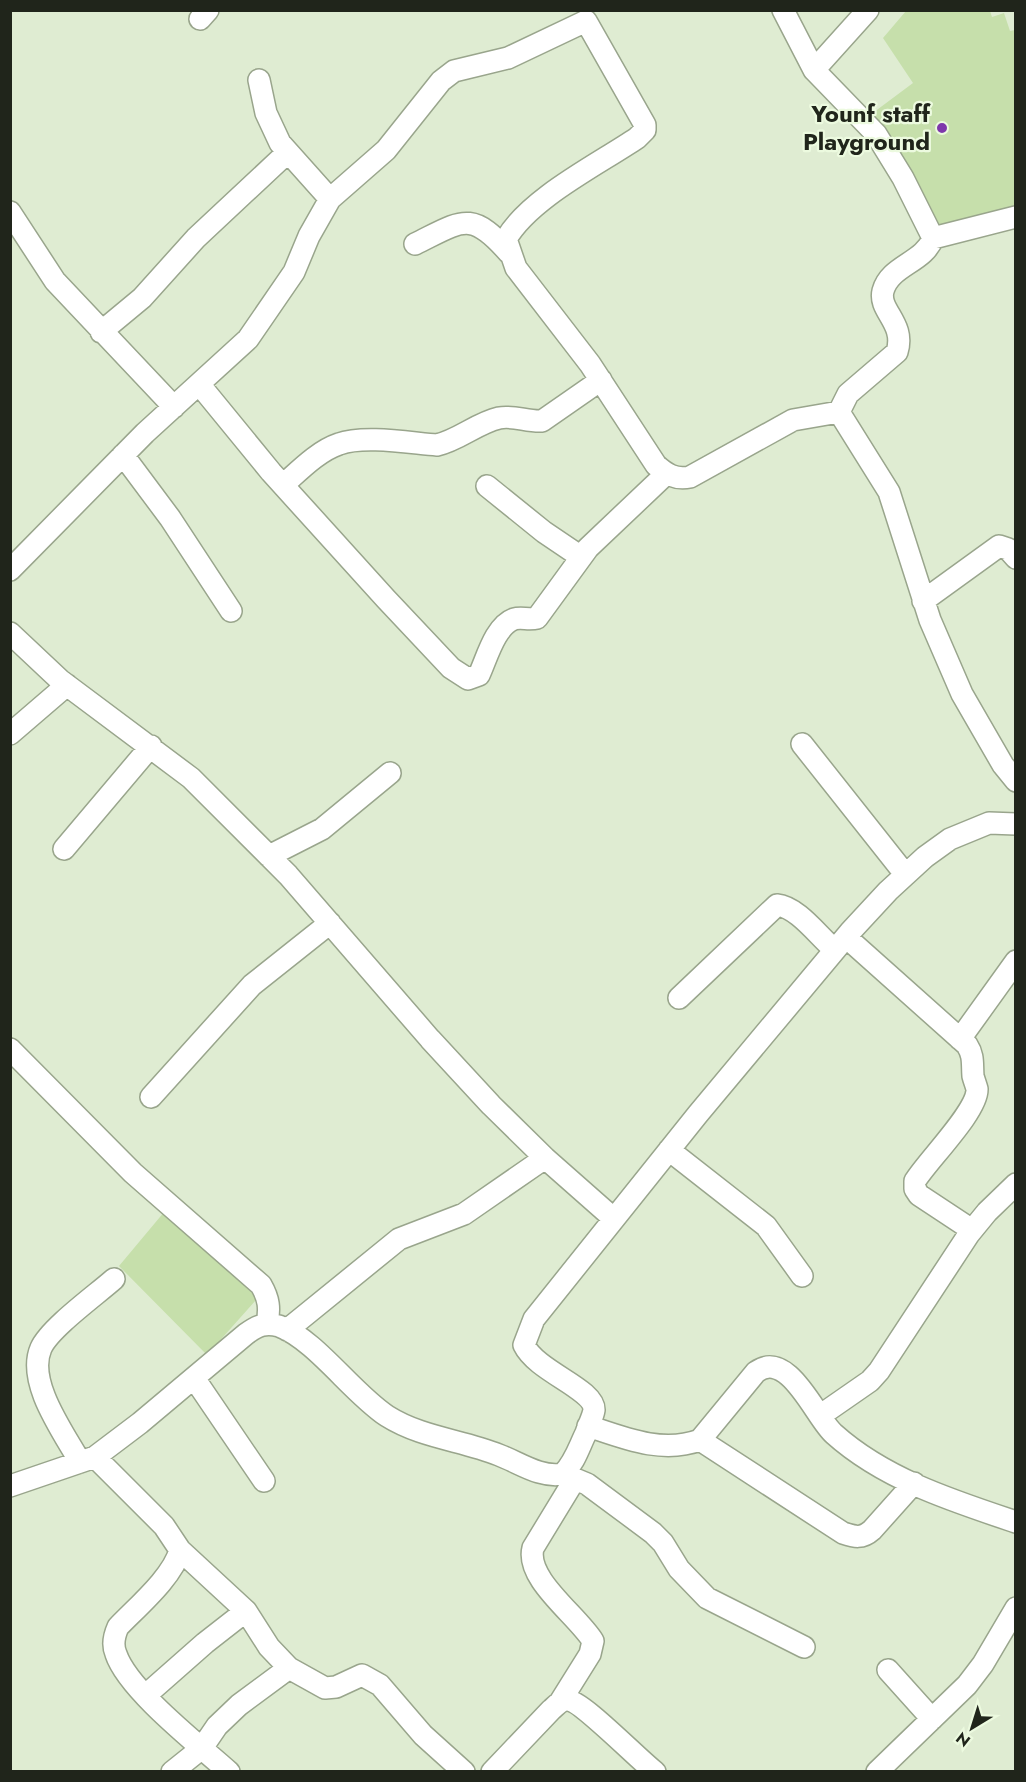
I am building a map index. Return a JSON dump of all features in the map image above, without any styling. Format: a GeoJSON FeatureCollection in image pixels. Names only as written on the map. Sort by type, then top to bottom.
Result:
{"type":"FeatureCollection","features":[{"type":"Feature","properties":{"kind":"street"},"geometry":{"type":"LineString","coordinates":[[783,10],[814,70],[876,134],[903,178],[933,238]]}},
{"type":"Feature","properties":{"kind":"street"},"geometry":{"type":"LineString","coordinates":[[814,70],[867,10]]}},
{"type":"Feature","properties":{"kind":"street"},"geometry":{"type":"LineString","coordinates":[[10,570],[123,455],[248,339],[294,272],[309,236],[330,199],[386,150],[441,81],[454,71],[508,58],[584,16],[645,125],[645,130],[637,138],[556,191],[514,225],[506,239],[509,254]]}},
{"type":"Feature","properties":{"kind":"street"},"geometry":{"type":"LineString","coordinates":[[259,80],[266,113],[273,131],[288,152],[330,199]]}},
{"type":"Feature","properties":{"kind":"street"},"geometry":{"type":"LineString","coordinates":[[101,332],[142,298],[196,238],[288,152]]}},
{"type":"Feature","properties":{"kind":"street"},"geometry":{"type":"LineString","coordinates":[[10,212],[55,281],[101,332],[174,406]]}},
{"type":"Feature","properties":{"kind":"street"},"geometry":{"type":"LineString","coordinates":[[839,412],[848,394],[897,352],[899,333],[883,301],[883,292],[895,273],[923,255],[933,238],[1016,217]]}},
{"type":"Feature","properties":{"kind":"street"},"geometry":{"type":"LineString","coordinates":[[415,244],[453,225],[474,224],[490,232],[509,254],[516,268],[601,380],[656,465],[666,474],[680,479],[690,477],[793,420],[839,412]]}},
{"type":"Feature","properties":{"kind":"street"},"geometry":{"type":"LineString","coordinates":[[283,485],[306,464],[340,443],[364,441],[436,445],[447,443],[497,418],[542,421],[601,380]]}},
{"type":"Feature","properties":{"kind":"street"},"geometry":{"type":"LineString","coordinates":[[199,384],[283,485],[451,668],[468,679],[479,675],[497,634],[515,619],[537,618],[581,557],[606,529],[666,474]]}},
{"type":"Feature","properties":{"kind":"street"},"geometry":{"type":"LineString","coordinates":[[839,412],[889,492],[923,601],[962,694],[1003,765],[1016,781]]}},
{"type":"Feature","properties":{"kind":"street"},"geometry":{"type":"LineString","coordinates":[[123,455],[170,518],[231,611]]}},
{"type":"Feature","properties":{"kind":"street"},"geometry":{"type":"LineString","coordinates":[[487,486],[544,532],[581,557]]}},
{"type":"Feature","properties":{"kind":"street"},"geometry":{"type":"LineString","coordinates":[[923,601],[999,546],[1008,549],[1016,558]]}},
{"type":"Feature","properties":{"kind":"street"},"geometry":{"type":"LineString","coordinates":[[10,633],[67,685],[191,778],[269,856],[430,1039],[545,1158],[613,1218]]}},
{"type":"Feature","properties":{"kind":"street"},"geometry":{"type":"LineString","coordinates":[[10,734],[67,685]]}},
{"type":"Feature","properties":{"kind":"street"},"geometry":{"type":"LineString","coordinates":[[802,744],[905,874]]}},
{"type":"Feature","properties":{"kind":"street"},"geometry":{"type":"LineString","coordinates":[[64,849],[151,746]]}},
{"type":"Feature","properties":{"kind":"street"},"geometry":{"type":"LineString","coordinates":[[269,856],[322,829],[390,773]]}},
{"type":"Feature","properties":{"kind":"street"},"geometry":{"type":"LineString","coordinates":[[492,1772],[560,1702],[590,1654],[593,1641],[535,1572],[530,1557],[569,1477],[594,1411],[592,1401],[584,1393],[529,1356],[524,1345],[534,1319],[613,1218],[840,944],[905,874],[950,840],[969,831],[989,823],[1016,824]]}},
{"type":"Feature","properties":{"kind":"street"},"geometry":{"type":"LineString","coordinates":[[679,998],[777,905],[785,906],[840,944],[960,1039],[973,1054],[976,1096],[948,1140],[921,1171],[915,1181],[915,1189],[930,1203],[972,1230]]}},
{"type":"Feature","properties":{"kind":"street"},"geometry":{"type":"LineString","coordinates":[[151,1096],[252,985],[330,923]]}},
{"type":"Feature","properties":{"kind":"street"},"geometry":{"type":"LineString","coordinates":[[960,1039],[1016,961]]}},
{"type":"Feature","properties":{"kind":"street"},"geometry":{"type":"LineString","coordinates":[[10,1049],[134,1173],[261,1285],[268,1298],[277,1327]]}},
{"type":"Feature","properties":{"kind":"street"},"geometry":{"type":"LineString","coordinates":[[669,1150],[766,1226],[802,1276]]}},
{"type":"Feature","properties":{"kind":"street"},"geometry":{"type":"LineString","coordinates":[[277,1327],[399,1239],[474,1209],[545,1158]]}},
{"type":"Feature","properties":{"kind":"street"},"geometry":{"type":"LineString","coordinates":[[820,1415],[870,1381],[879,1371],[893,1346],[931,1294],[972,1230],[1016,1184]]}},
{"type":"Feature","properties":{"kind":"street"},"geometry":{"type":"LineString","coordinates":[[114,1279],[53,1333],[41,1347],[37,1365],[42,1392],[87,1459],[164,1526],[180,1550],[246,1611],[269,1647],[289,1668],[325,1688],[336,1687],[362,1675],[370,1677],[380,1685],[437,1749],[464,1772]]}},
{"type":"Feature","properties":{"kind":"street"},"geometry":{"type":"LineString","coordinates":[[10,1486],[87,1459],[194,1378],[258,1325],[277,1327],[387,1416],[408,1428],[497,1454],[543,1474],[569,1477],[602,1494],[653,1533],[663,1543],[679,1569],[707,1598],[804,1647]]}},
{"type":"Feature","properties":{"kind":"street"},"geometry":{"type":"LineString","coordinates":[[588,1426],[641,1442],[671,1447],[700,1440],[756,1372],[763,1366],[771,1366],[794,1381],[831,1432],[854,1451],[914,1483],[960,1503],[1016,1522]]}},
{"type":"Feature","properties":{"kind":"street"},"geometry":{"type":"LineString","coordinates":[[194,1378],[264,1481]]}},
{"type":"Feature","properties":{"kind":"street"},"geometry":{"type":"LineString","coordinates":[[700,1440],[843,1533],[857,1538],[865,1536],[872,1530],[914,1483]]}},
{"type":"Feature","properties":{"kind":"street"},"geometry":{"type":"LineString","coordinates":[[180,1550],[178,1560],[168,1573],[117,1627],[114,1652],[121,1666],[146,1695],[229,1772]]}},
{"type":"Feature","properties":{"kind":"street"},"geometry":{"type":"LineString","coordinates":[[877,1772],[967,1685],[984,1664],[1016,1608]]}},
{"type":"Feature","properties":{"kind":"street"},"geometry":{"type":"LineString","coordinates":[[146,1695],[181,1663],[246,1611]]}},
{"type":"Feature","properties":{"kind":"street"},"geometry":{"type":"LineString","coordinates":[[172,1772],[202,1748],[225,1718],[289,1668]]}},
{"type":"Feature","properties":{"kind":"street"},"geometry":{"type":"LineString","coordinates":[[888,1670],[932,1719]]}},
{"type":"Feature","properties":{"kind":"street"},"geometry":{"type":"LineString","coordinates":[[560,1702],[576,1703],[655,1772]]}},
{"type":"Feature","properties":{"kind":"green space","name":"Younf staff Playground"},"geometry":{"type":"Polygon","coordinates":[[[906,11],[990,11],[992,17],[1004,13],[1010,31],[1015,30],[1015,221],[935,238],[862,121],[913,83],[883,38],[906,11]]]}},
{"type":"Feature","properties":{"kind":"green space"},"geometry":{"type":"Polygon","coordinates":[[[170,1205],[264,1291],[207,1355],[119,1266],[170,1205]]]}},
{"type":"Feature","properties":{"kind":"place","name":"Younf staff Playground"},"geometry":{"type":"Point","coordinates":[942,128]}}]}
